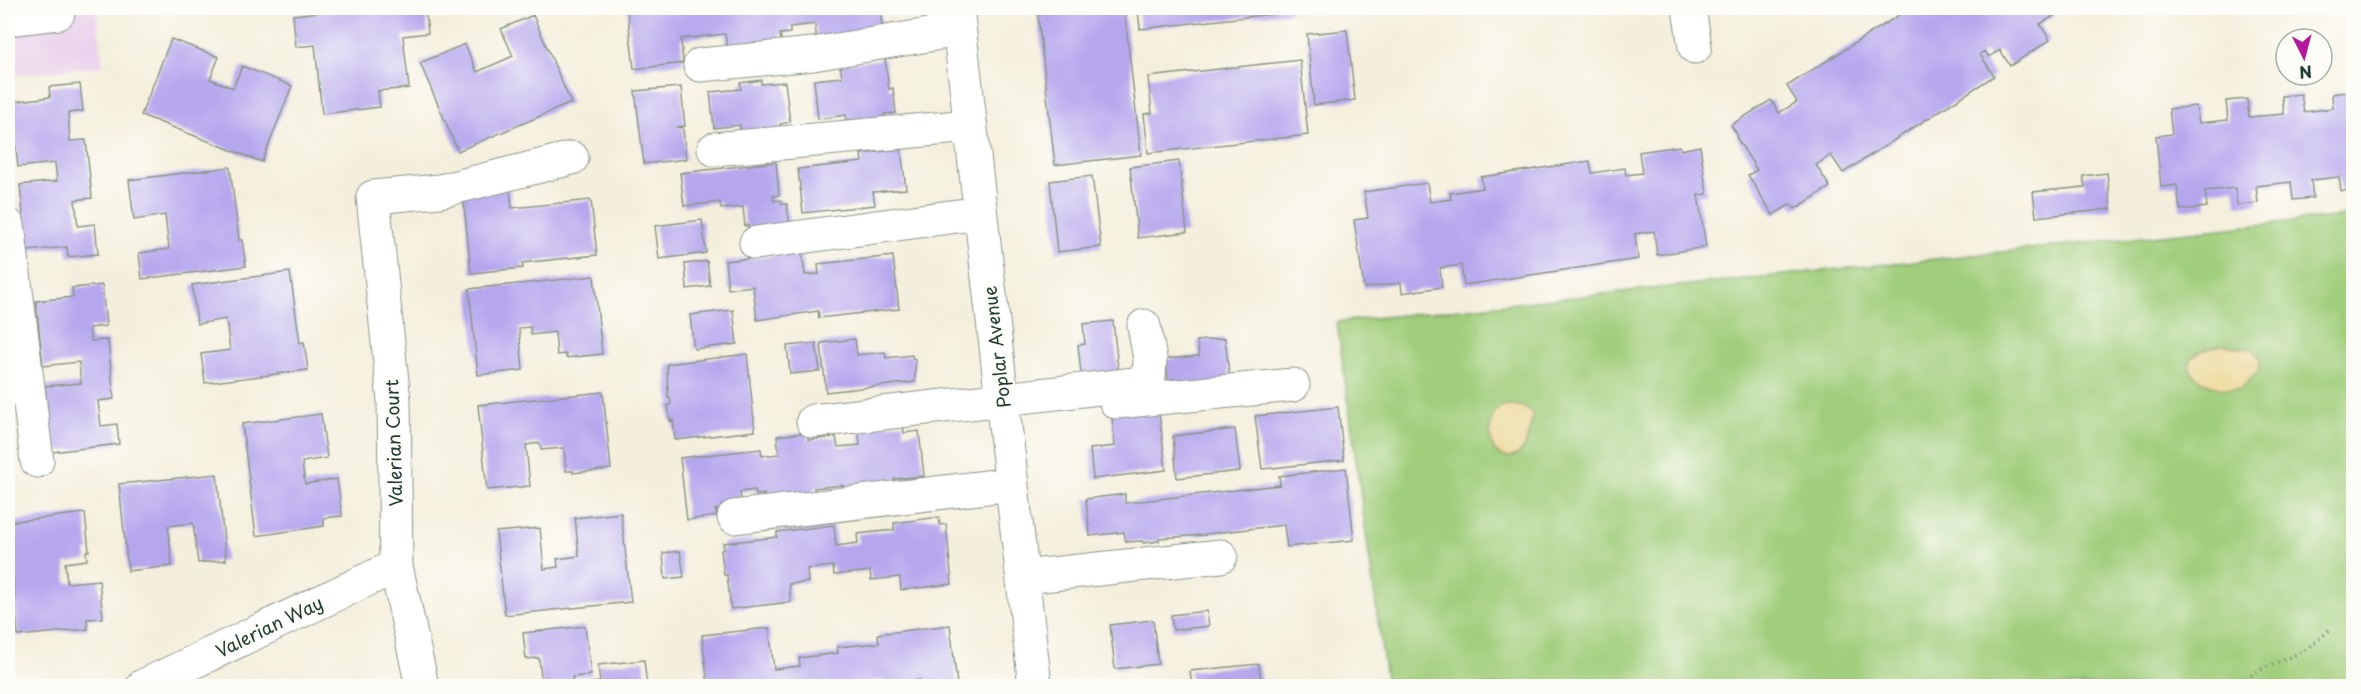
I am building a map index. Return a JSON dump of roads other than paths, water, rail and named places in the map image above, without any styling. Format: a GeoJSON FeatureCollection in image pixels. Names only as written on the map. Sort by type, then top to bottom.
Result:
{"type":"FeatureCollection","features":[{"type":"Feature","properties":{"kind":"street"},"geometry":{"type":"LineString","coordinates":[[8,19],[58,13],[57,8]]}},
{"type":"Feature","properties":{"kind":"street"},"geometry":{"type":"LineString","coordinates":[[1689,8],[1695,47]]}},
{"type":"Feature","properties":{"kind":"street"},"geometry":{"type":"LineString","coordinates":[[700,65],[813,54],[958,19]]}},
{"type":"Feature","properties":{"kind":"street","name":"Poplar Avenue"},"geometry":{"type":"LineString","coordinates":[[958,19],[1035,687]]}},
{"type":"Feature","properties":{"kind":"street"},"geometry":{"type":"LineString","coordinates":[[714,149],[970,126]]}},
{"type":"Feature","properties":{"kind":"street","name":"Valerian Court"},"geometry":{"type":"LineString","coordinates":[[422,687],[396,566],[394,401],[373,197],[440,191],[572,158]]}},
{"type":"Feature","properties":{"kind":"street"},"geometry":{"type":"LineString","coordinates":[[756,243],[980,213]]}},
{"type":"Feature","properties":{"kind":"street"},"geometry":{"type":"LineString","coordinates":[[8,225],[18,378],[37,461]]}},
{"type":"Feature","properties":{"kind":"street"},"geometry":{"type":"LineString","coordinates":[[1003,407],[1135,384],[1149,378],[1150,359],[1144,326]]}},
{"type":"Feature","properties":{"kind":"street"},"geometry":{"type":"LineString","coordinates":[[813,421],[1293,385]]}},
{"type":"Feature","properties":{"kind":"street"},"geometry":{"type":"LineString","coordinates":[[734,517],[1012,484]]}},
{"type":"Feature","properties":{"kind":"street"},"geometry":{"type":"LineString","coordinates":[[1023,578],[1221,556]]}},
{"type":"Feature","properties":{"kind":"street","name":"Valerian Way"},"geometry":{"type":"LineString","coordinates":[[143,687],[396,566]]}}]}
